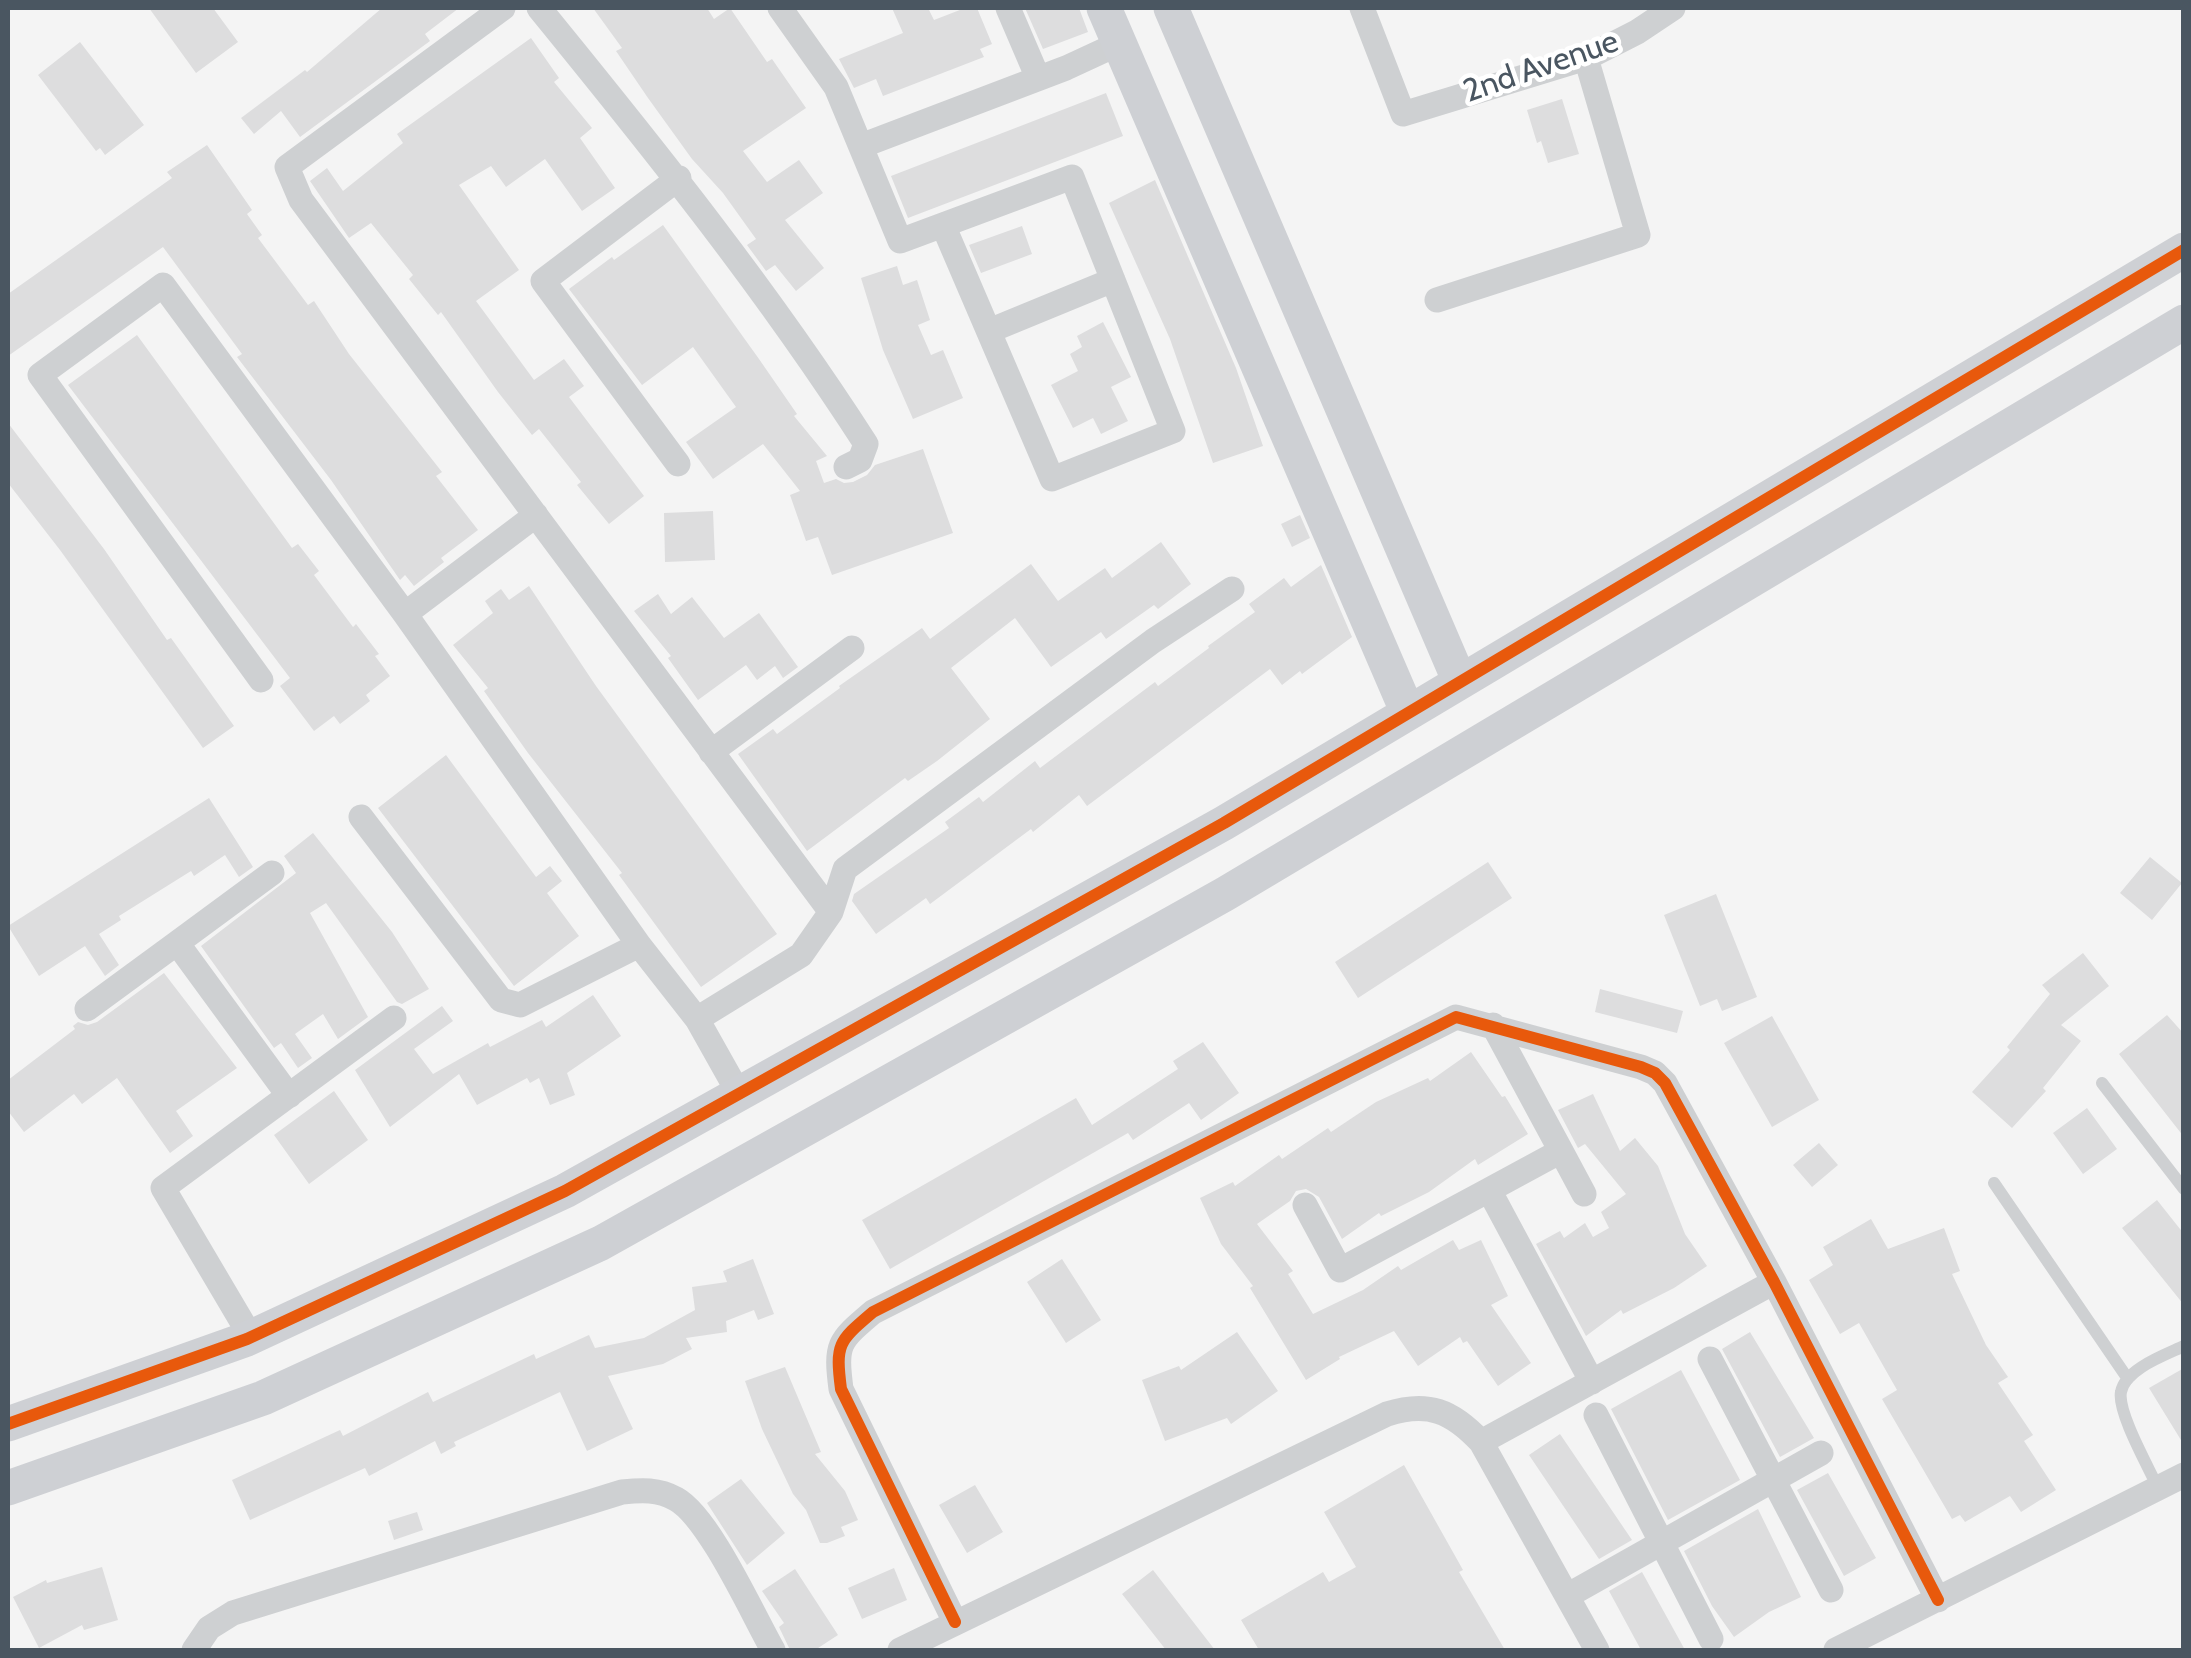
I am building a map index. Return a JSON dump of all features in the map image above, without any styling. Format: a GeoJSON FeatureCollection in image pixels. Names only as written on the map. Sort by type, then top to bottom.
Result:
{"type":"FeatureCollection","features":[{"type":"Feature","properties":{"kind":"street"},"geometry":{"type":"LineString","coordinates":[[503,8],[287,167],[301,200],[831,912]]}},
{"type":"Feature","properties":{"kind":"street"},"geometry":{"type":"LineString","coordinates":[[539,8],[679,178],[822,375],[866,444],[860,460],[846,467]]}},
{"type":"Feature","properties":{"kind":"street"},"geometry":{"type":"LineString","coordinates":[[780,8],[836,87],[900,241],[1072,176],[1173,431],[1052,479],[943,225]]}},
{"type":"Feature","properties":{"kind":"street"},"geometry":{"type":"LineString","coordinates":[[1008,8],[1038,78]]}},
{"type":"Feature","properties":{"kind":"street"},"geometry":{"type":"LineString","coordinates":[[1104,8],[1408,714]]}},
{"type":"Feature","properties":{"kind":"street"},"geometry":{"type":"LineString","coordinates":[[1171,8],[1460,682]]}},
{"type":"Feature","properties":{"kind":"street","name":"2nd Avenue"},"geometry":{"type":"LineString","coordinates":[[1362,8],[1403,114],[1586,58],[1673,8]]}},
{"type":"Feature","properties":{"kind":"street"},"geometry":{"type":"LineString","coordinates":[[860,146],[1120,43]]}},
{"type":"Feature","properties":{"kind":"street"},"geometry":{"type":"LineString","coordinates":[[1437,300],[1638,235],[1586,58]]}},
{"type":"Feature","properties":{"kind":"street"},"geometry":{"type":"LineString","coordinates":[[678,464],[542,281],[679,178]]}},
{"type":"Feature","properties":{"kind":"street"},"geometry":{"type":"LineString","coordinates":[[8,1424],[251,1337],[565,1191],[1224,823],[2184,250]]}},
{"type":"Feature","properties":{"kind":"street"},"geometry":{"type":"LineString","coordinates":[[989,331],[1113,280]]}},
{"type":"Feature","properties":{"kind":"street"},"geometry":{"type":"LineString","coordinates":[[261,680],[40,375],[163,285],[405,614],[639,944],[698,1018],[738,1092]]}},
{"type":"Feature","properties":{"kind":"street"},"geometry":{"type":"LineString","coordinates":[[8,1488],[263,1398],[601,1243],[1225,894],[2184,322]]}},
{"type":"Feature","properties":{"kind":"street"},"geometry":{"type":"LineString","coordinates":[[405,614],[536,515]]}},
{"type":"Feature","properties":{"kind":"street"},"geometry":{"type":"LineString","coordinates":[[698,1018],[801,955],[831,912],[846,869],[1153,642],[1232,589]]}},
{"type":"Feature","properties":{"kind":"street"},"geometry":{"type":"LineString","coordinates":[[712,752],[852,648]]}},
{"type":"Feature","properties":{"kind":"street"},"geometry":{"type":"LineString","coordinates":[[361,816],[501,1000],[520,1005],[639,944]]}},
{"type":"Feature","properties":{"kind":"street"},"geometry":{"type":"LineString","coordinates":[[87,1009],[272,873]]}},
{"type":"Feature","properties":{"kind":"street"},"geometry":{"type":"LineString","coordinates":[[177,943],[289,1096]]}},
{"type":"Feature","properties":{"kind":"street"},"geometry":{"type":"LineString","coordinates":[[251,1337],[163,1188],[394,1018]]}},
{"type":"Feature","properties":{"kind":"street"},"geometry":{"type":"LineString","coordinates":[[956,1622],[841,1389],[838,1362],[842,1338],[873,1312],[1445,1021],[1466,1018],[1655,1073],[1666,1084],[1774,1282],[1938,1600]]}},
{"type":"Feature","properties":{"kind":"street"},"geometry":{"type":"LineString","coordinates":[[1494,1025],[1584,1194]]}},
{"type":"Feature","properties":{"kind":"street"},"geometry":{"type":"LineString","coordinates":[[1305,1204],[1340,1270],[1561,1151]]}},
{"type":"Feature","properties":{"kind":"street"},"geometry":{"type":"LineString","coordinates":[[1488,1190],[1592,1382]]}},
{"type":"Feature","properties":{"kind":"street"},"geometry":{"type":"LineString","coordinates":[[1481,1442],[1774,1282]]}},
{"type":"Feature","properties":{"kind":"street"},"geometry":{"type":"LineString","coordinates":[[1710,1359],[1831,1590]]}},
{"type":"Feature","properties":{"kind":"street"},"geometry":{"type":"LineString","coordinates":[[900,1650],[1386,1414],[1410,1407],[1436,1410],[1461,1420],[1481,1442],[1597,1650]]}},
{"type":"Feature","properties":{"kind":"street"},"geometry":{"type":"LineString","coordinates":[[1596,1416],[1711,1639]]}},
{"type":"Feature","properties":{"kind":"street"},"geometry":{"type":"LineString","coordinates":[[1566,1596],[1821,1453]]}},
{"type":"Feature","properties":{"kind":"street"},"geometry":{"type":"LineString","coordinates":[[1838,1650],[2184,1474]]}},
{"type":"Feature","properties":{"kind":"street"},"geometry":{"type":"LineString","coordinates":[[194,1650],[209,1628],[233,1612],[622,1492],[650,1489],[678,1500],[700,1520],[774,1650]]}},
{"type":"Feature","properties":{"kind":"lane"},"geometry":{"type":"LineString","coordinates":[[2102,1082],[2184,1188]]}},
{"type":"Feature","properties":{"kind":"lane"},"geometry":{"type":"LineString","coordinates":[[1994,1184],[2128,1379]]}},
{"type":"Feature","properties":{"kind":"lane"},"geometry":{"type":"LineString","coordinates":[[2158,1488],[2122,1406],[2121,1391],[2128,1379],[2146,1364],[2184,1346]]}},
{"type":"Feature","properties":{"kind":"building"},"geometry":{"type":"Polygon","coordinates":[[[149,8],[213,8],[238,42],[196,73],[149,8]]]}},
{"type":"Feature","properties":{"kind":"building"},"geometry":{"type":"Polygon","coordinates":[[[382,8],[459,8],[425,34],[430,41],[300,137],[281,111],[254,134],[241,118],[307,72],[382,8]]]}},
{"type":"Feature","properties":{"kind":"building"},"geometry":{"type":"Polygon","coordinates":[[[593,8],[707,8],[714,19],[730,8],[767,62],[772,59],[806,108],[743,151],[767,182],[799,160],[823,193],[785,220],[824,268],[796,291],[775,265],[766,271],[747,245],[756,239],[648,98],[616,51],[622,48],[593,8]]]}},
{"type":"Feature","properties":{"kind":"building"},"geometry":{"type":"Polygon","coordinates":[[[892,8],[928,8],[934,20],[965,8],[977,8],[992,44],[980,49],[984,57],[883,96],[876,79],[854,88],[839,59],[903,33],[892,8]]]}},
{"type":"Feature","properties":{"kind":"building"},"geometry":{"type":"Polygon","coordinates":[[[1025,8],[1079,8],[1088,32],[1043,49],[1025,8]]]}},
{"type":"Feature","properties":{"kind":"building"},"geometry":{"type":"Polygon","coordinates":[[[531,38],[559,78],[554,82],[592,128],[580,138],[615,188],[582,211],[545,159],[506,187],[491,166],[459,185],[519,270],[476,301],[534,380],[564,359],[584,386],[569,397],[644,496],[609,524],[539,429],[532,435],[498,392],[441,312],[438,315],[409,279],[413,275],[371,223],[349,238],[310,181],[327,168],[343,191],[403,143],[397,134],[531,38]]]}},
{"type":"Feature","properties":{"kind":"building"},"geometry":{"type":"Polygon","coordinates":[[[80,42],[144,125],[105,155],[100,148],[96,151],[38,75],[80,42]]]}},
{"type":"Feature","properties":{"kind":"building"},"geometry":{"type":"Polygon","coordinates":[[[1106,93],[1123,136],[908,218],[891,176],[1106,93]]]}},
{"type":"Feature","properties":{"kind":"building"},"geometry":{"type":"Polygon","coordinates":[[[1562,99],[1579,154],[1548,163],[1527,110],[1562,99]]]}},
{"type":"Feature","properties":{"kind":"building"},"geometry":{"type":"Polygon","coordinates":[[[207,145],[252,210],[247,214],[262,235],[258,238],[308,305],[314,301],[349,354],[442,472],[436,476],[478,530],[441,558],[444,562],[414,586],[405,575],[400,580],[331,480],[237,357],[242,354],[163,247],[8,356],[8,294],[172,178],[167,172],[207,145]]]}},
{"type":"Feature","properties":{"kind":"building"},"geometry":{"type":"Polygon","coordinates":[[[1155,180],[1236,368],[1263,446],[1213,463],[1170,339],[1109,203],[1155,180]]]}},
{"type":"Feature","properties":{"kind":"building"},"geometry":{"type":"Polygon","coordinates":[[[663,225],[797,414],[794,416],[827,456],[816,461],[824,483],[836,479],[853,482],[867,475],[875,465],[923,449],[953,533],[832,575],[818,537],[806,541],[790,495],[800,491],[763,444],[713,479],[686,442],[736,407],[693,347],[642,385],[569,289],[663,225]]]}},
{"type":"Feature","properties":{"kind":"building"},"geometry":{"type":"Polygon","coordinates":[[[1022,226],[1032,254],[981,273],[969,245],[1022,226]]]}},
{"type":"Feature","properties":{"kind":"building"},"geometry":{"type":"Polygon","coordinates":[[[897,266],[903,285],[917,280],[930,320],[918,325],[931,355],[943,350],[963,398],[913,419],[883,350],[861,278],[897,266]]]}},
{"type":"Feature","properties":{"kind":"building"},"geometry":{"type":"Polygon","coordinates":[[[1103,322],[1131,377],[1111,387],[1128,421],[1101,434],[1093,418],[1073,428],[1051,385],[1078,371],[1070,354],[1082,347],[1077,336],[1103,322]]]}},
{"type":"Feature","properties":{"kind":"building"},"geometry":{"type":"Polygon","coordinates":[[[137,335],[292,548],[298,544],[319,571],[314,575],[379,654],[375,656],[390,676],[366,695],[370,701],[340,724],[334,716],[314,731],[280,686],[290,678],[68,385],[137,335]]]}},
{"type":"Feature","properties":{"kind":"building"},"geometry":{"type":"Polygon","coordinates":[[[8,423],[234,726],[203,748],[8,483],[8,423]]]}},
{"type":"Feature","properties":{"kind":"building"},"geometry":{"type":"Polygon","coordinates":[[[713,511],[715,560],[665,562],[664,513],[713,511]]]}},
{"type":"Feature","properties":{"kind":"building"},"geometry":{"type":"Polygon","coordinates":[[[1300,515],[1310,538],[1292,547],[1281,524],[1300,515]]]}},
{"type":"Feature","properties":{"kind":"building"},"geometry":{"type":"Polygon","coordinates":[[[1161,542],[1191,584],[1158,609],[1154,605],[1106,639],[1101,632],[1051,667],[1015,618],[951,668],[990,719],[937,761],[908,781],[905,778],[807,851],[738,754],[773,729],[777,734],[922,628],[930,639],[1031,564],[1058,601],[1105,568],[1112,578],[1161,542]]]}},
{"type":"Feature","properties":{"kind":"building"},"geometry":{"type":"Polygon","coordinates":[[[1321,565],[1352,637],[1282,685],[1270,669],[1087,806],[1079,795],[930,904],[926,898],[876,934],[852,901],[854,894],[949,828],[945,822],[979,797],[983,802],[1035,761],[1040,768],[1155,682],[1158,686],[1255,612],[1249,604],[1284,578],[1291,587],[1321,565]]]}},
{"type":"Feature","properties":{"kind":"building"},"geometry":{"type":"Polygon","coordinates":[[[529,586],[596,686],[777,934],[701,987],[619,875],[622,873],[528,753],[484,691],[488,688],[453,645],[493,613],[485,601],[501,589],[509,600],[529,586]]]}},
{"type":"Feature","properties":{"kind":"building"},"geometry":{"type":"Polygon","coordinates":[[[658,594],[671,614],[692,597],[724,638],[759,613],[798,667],[783,678],[775,666],[757,680],[746,665],[698,700],[668,658],[671,656],[634,611],[658,594]]]}},
{"type":"Feature","properties":{"kind":"building"},"geometry":{"type":"Polygon","coordinates":[[[446,755],[536,877],[550,866],[562,881],[547,893],[579,936],[514,986],[378,808],[446,755]]]}},
{"type":"Feature","properties":{"kind":"building"},"geometry":{"type":"Polygon","coordinates":[[[209,798],[253,867],[239,877],[225,855],[194,876],[191,871],[119,916],[121,920],[99,934],[119,965],[105,976],[85,946],[39,976],[8,926],[209,798]]]}},
{"type":"Feature","properties":{"kind":"building"},"geometry":{"type":"Polygon","coordinates":[[[313,833],[392,932],[429,989],[402,1004],[397,1002],[326,903],[310,913],[368,1017],[338,1039],[323,1014],[295,1034],[312,1058],[298,1068],[281,1043],[274,1048],[201,946],[296,873],[284,856],[313,833]]]}},
{"type":"Feature","properties":{"kind":"building"},"geometry":{"type":"Polygon","coordinates":[[[2150,857],[2182,883],[2152,920],[2120,893],[2150,857]]]}},
{"type":"Feature","properties":{"kind":"building"},"geometry":{"type":"Polygon","coordinates":[[[1488,862],[1512,898],[1358,998],[1335,962],[1488,862]]]}},
{"type":"Feature","properties":{"kind":"building"},"geometry":{"type":"Polygon","coordinates":[[[1716,894],[1757,997],[1722,1011],[1717,999],[1700,1006],[1664,915],[1716,894]]]}},
{"type":"Feature","properties":{"kind":"building"},"geometry":{"type":"Polygon","coordinates":[[[2083,953],[2109,986],[2061,1025],[2081,1041],[2043,1088],[2046,1091],[2012,1128],[1972,1092],[2010,1050],[2007,1047],[2050,994],[2042,985],[2083,953]]]}},
{"type":"Feature","properties":{"kind":"building"},"geometry":{"type":"Polygon","coordinates":[[[164,973],[237,1068],[176,1111],[193,1136],[170,1153],[117,1078],[82,1104],[74,1094],[24,1132],[8,1111],[8,1080],[75,1029],[73,1026],[78,1022],[97,1022],[164,973]]]}},
{"type":"Feature","properties":{"kind":"building"},"geometry":{"type":"Polygon","coordinates":[[[1600,989],[1683,1011],[1677,1033],[1595,1012],[1600,989]]]}},
{"type":"Feature","properties":{"kind":"building"},"geometry":{"type":"Polygon","coordinates":[[[593,995],[621,1036],[567,1073],[575,1095],[550,1105],[539,1078],[530,1083],[527,1078],[477,1105],[459,1074],[390,1127],[355,1070],[442,1006],[453,1021],[414,1049],[433,1074],[488,1043],[490,1047],[542,1020],[546,1027],[593,995]]]}},
{"type":"Feature","properties":{"kind":"building"},"geometry":{"type":"Polygon","coordinates":[[[2167,1015],[2184,1034],[2184,1137],[2119,1054],[2167,1015]]]}},
{"type":"Feature","properties":{"kind":"building"},"geometry":{"type":"Polygon","coordinates":[[[1772,1016],[1819,1100],[1772,1127],[1724,1043],[1772,1016]]]}},
{"type":"Feature","properties":{"kind":"building"},"geometry":{"type":"Polygon","coordinates":[[[1203,1042],[1239,1093],[1201,1120],[1189,1103],[1133,1140],[1128,1133],[890,1269],[862,1220],[1076,1098],[1092,1125],[1178,1069],[1173,1061],[1203,1042]]]}},
{"type":"Feature","properties":{"kind":"building"},"geometry":{"type":"Polygon","coordinates":[[[1471,1052],[1528,1134],[1478,1165],[1475,1159],[1429,1192],[1381,1216],[1379,1213],[1342,1239],[1319,1197],[1306,1189],[1296,1191],[1290,1201],[1257,1224],[1293,1271],[1288,1274],[1313,1314],[1453,1240],[1459,1250],[1481,1240],[1508,1296],[1491,1305],[1531,1363],[1498,1386],[1467,1341],[1463,1343],[1460,1337],[1418,1366],[1394,1331],[1339,1357],[1306,1380],[1250,1288],[1253,1286],[1221,1244],[1200,1198],[1233,1182],[1235,1186],[1279,1155],[1282,1159],[1376,1102],[1428,1078],[1430,1081],[1471,1052]]]}},
{"type":"Feature","properties":{"kind":"building"},"geometry":{"type":"Polygon","coordinates":[[[334,1091],[368,1140],[309,1184],[274,1135],[334,1091]]]}},
{"type":"Feature","properties":{"kind":"building"},"geometry":{"type":"Polygon","coordinates":[[[1593,1094],[1620,1151],[1635,1138],[1658,1166],[1685,1234],[1707,1266],[1674,1288],[1623,1314],[1621,1310],[1586,1336],[1536,1244],[1560,1231],[1564,1238],[1585,1223],[1593,1237],[1609,1228],[1601,1212],[1626,1194],[1585,1144],[1578,1148],[1558,1110],[1593,1094]]]}},
{"type":"Feature","properties":{"kind":"building"},"geometry":{"type":"Polygon","coordinates":[[[2087,1108],[2117,1149],[2083,1174],[2053,1133],[2087,1108]]]}},
{"type":"Feature","properties":{"kind":"building"},"geometry":{"type":"Polygon","coordinates":[[[1819,1143],[1838,1165],[1812,1187],[1793,1165],[1819,1143]]]}},
{"type":"Feature","properties":{"kind":"building"},"geometry":{"type":"Polygon","coordinates":[[[2157,1200],[2184,1234],[2184,1305],[2122,1228],[2157,1200]]]}},
{"type":"Feature","properties":{"kind":"building"},"geometry":{"type":"Polygon","coordinates":[[[1871,1219],[1888,1249],[1944,1228],[1960,1271],[1952,1274],[1986,1345],[2008,1377],[1998,1383],[2033,1435],[2024,1441],[2056,1490],[2021,1512],[2010,1496],[1965,1522],[1960,1515],[1952,1519],[1882,1399],[1897,1390],[1859,1323],[1840,1334],[1809,1280],[1833,1265],[1823,1247],[1871,1219]]]}},
{"type":"Feature","properties":{"kind":"building"},"geometry":{"type":"Polygon","coordinates":[[[753,1259],[774,1314],[758,1320],[754,1310],[726,1321],[727,1332],[686,1338],[692,1349],[663,1364],[608,1376],[633,1429],[587,1451],[560,1392],[454,1442],[456,1446],[441,1454],[435,1441],[369,1476],[365,1468],[250,1520],[232,1480],[340,1430],[343,1436],[428,1392],[433,1402],[534,1354],[536,1359],[589,1335],[595,1348],[644,1338],[695,1310],[692,1287],[727,1282],[723,1271],[753,1259]]]}},
{"type":"Feature","properties":{"kind":"building"},"geometry":{"type":"Polygon","coordinates":[[[1062,1259],[1101,1320],[1066,1343],[1027,1282],[1062,1259]]]}},
{"type":"Feature","properties":{"kind":"building"},"geometry":{"type":"Polygon","coordinates":[[[1237,1332],[1278,1391],[1231,1424],[1227,1418],[1165,1441],[1142,1380],[1179,1366],[1181,1370],[1237,1332]]]}},
{"type":"Feature","properties":{"kind":"building"},"geometry":{"type":"Polygon","coordinates":[[[1750,1332],[1814,1438],[1780,1457],[1722,1349],[1750,1332]]]}},
{"type":"Feature","properties":{"kind":"building"},"geometry":{"type":"Polygon","coordinates":[[[785,1367],[821,1452],[815,1454],[845,1491],[858,1520],[841,1527],[845,1536],[827,1543],[820,1543],[806,1510],[793,1494],[762,1429],[745,1381],[785,1367]]]}},
{"type":"Feature","properties":{"kind":"building"},"geometry":{"type":"Polygon","coordinates":[[[2184,1368],[2184,1445],[2149,1388],[2184,1368]]]}},
{"type":"Feature","properties":{"kind":"building"},"geometry":{"type":"Polygon","coordinates":[[[1681,1370],[1740,1480],[1668,1520],[1611,1409],[1681,1370]]]}},
{"type":"Feature","properties":{"kind":"building"},"geometry":{"type":"Polygon","coordinates":[[[1560,1434],[1632,1540],[1599,1559],[1529,1455],[1560,1434]]]}},
{"type":"Feature","properties":{"kind":"building"},"geometry":{"type":"Polygon","coordinates":[[[1404,1465],[1505,1650],[1259,1650],[1241,1620],[1323,1572],[1329,1582],[1356,1567],[1324,1512],[1404,1465]]]}},
{"type":"Feature","properties":{"kind":"building"},"geometry":{"type":"Polygon","coordinates":[[[1828,1473],[1876,1558],[1844,1576],[1797,1490],[1828,1473]]]}},
{"type":"Feature","properties":{"kind":"building"},"geometry":{"type":"Polygon","coordinates":[[[741,1479],[785,1533],[747,1565],[707,1503],[741,1479]]]}},
{"type":"Feature","properties":{"kind":"building"},"geometry":{"type":"Polygon","coordinates":[[[975,1485],[1003,1532],[967,1553],[939,1505],[975,1485]]]}},
{"type":"Feature","properties":{"kind":"building"},"geometry":{"type":"Polygon","coordinates":[[[1758,1509],[1801,1597],[1769,1612],[1734,1637],[1712,1606],[1684,1551],[1758,1509]]]}},
{"type":"Feature","properties":{"kind":"building"},"geometry":{"type":"Polygon","coordinates":[[[417,1512],[423,1530],[394,1540],[388,1521],[417,1512]]]}},
{"type":"Feature","properties":{"kind":"building"},"geometry":{"type":"Polygon","coordinates":[[[102,1567],[118,1620],[84,1630],[82,1625],[39,1648],[13,1597],[46,1580],[47,1583],[102,1567]]]}},
{"type":"Feature","properties":{"kind":"building"},"geometry":{"type":"Polygon","coordinates":[[[894,1568],[907,1600],[862,1619],[848,1588],[894,1568]]]}},
{"type":"Feature","properties":{"kind":"building"},"geometry":{"type":"Polygon","coordinates":[[[795,1569],[838,1635],[815,1650],[790,1650],[779,1627],[784,1623],[762,1591],[795,1569]]]}},
{"type":"Feature","properties":{"kind":"building"},"geometry":{"type":"Polygon","coordinates":[[[1153,1570],[1215,1650],[1166,1650],[1122,1594],[1153,1570]]]}},
{"type":"Feature","properties":{"kind":"building"},"geometry":{"type":"Polygon","coordinates":[[[1642,1572],[1685,1650],[1641,1650],[1609,1591],[1642,1572]]]}},
{"type":"Feature","properties":{"kind":"cycle path"},"geometry":{"type":"LineString","coordinates":[[8,1424],[247,1339],[565,1191],[1224,823],[2184,250]]}},
{"type":"Feature","properties":{"kind":"cycle path"},"geometry":{"type":"LineString","coordinates":[[955,1622],[841,1389],[839,1362],[846,1337],[873,1312],[1456,1017],[1641,1067],[1665,1083],[1774,1282],[1938,1600]]}}]}
